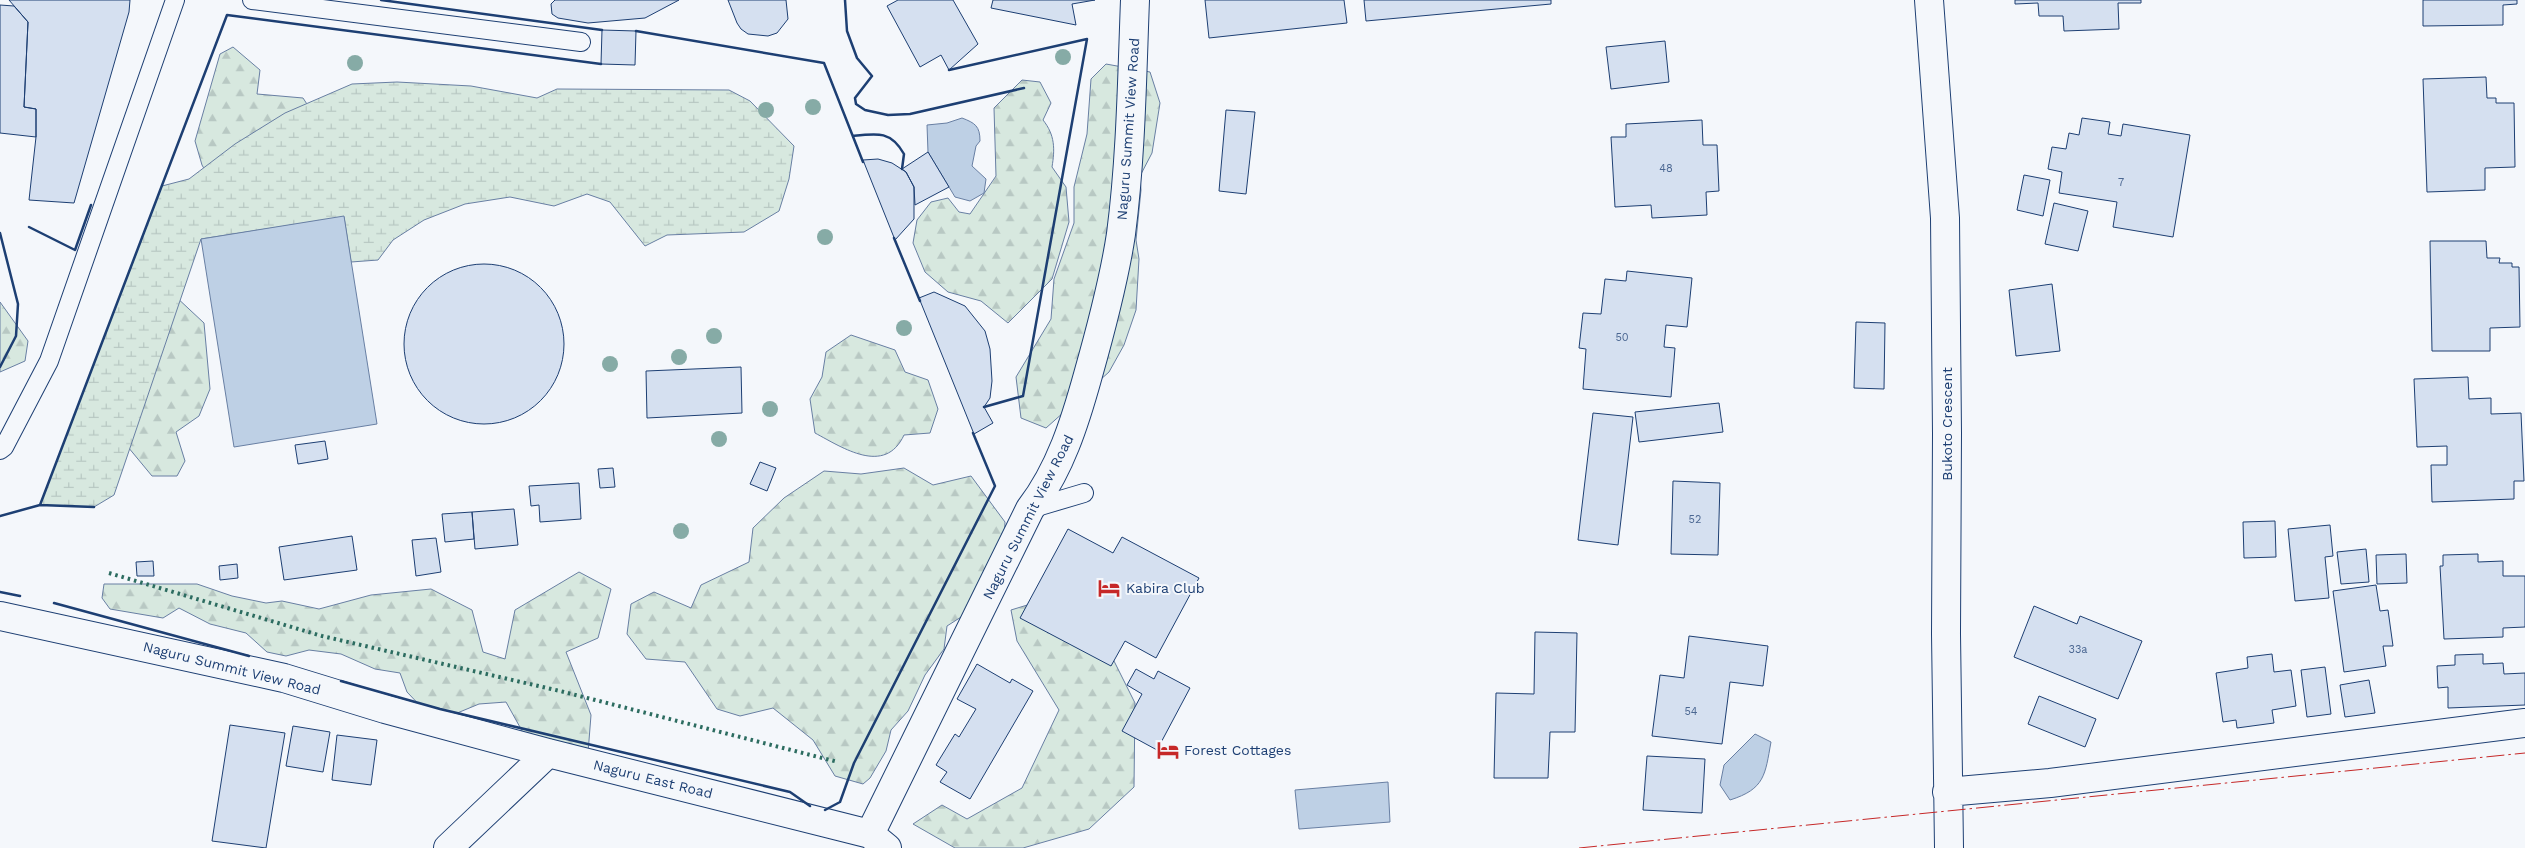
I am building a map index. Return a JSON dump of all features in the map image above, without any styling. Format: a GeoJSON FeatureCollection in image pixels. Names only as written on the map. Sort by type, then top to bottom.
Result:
{"type":"FeatureCollection","features":[{"type":"Feature","properties":{"kind":"street","name":"Naguru Summit View Road"},"geometry":{"type":"LineString","coordinates":[[878,841],[1030,509],[1044,491],[1074,424],[1099,337],[1118,245],[1128,152],[1135,0]]}},
{"type":"Feature","properties":{"kind":"street","name":"Bukoto Crescent"},"geometry":{"type":"LineString","coordinates":[[1929,0],[1945,218],[1947,792],[1949,848]]}},
{"type":"Feature","properties":{"kind":"street","name":"Naguru Summit View Road"},"geometry":{"type":"LineString","coordinates":[[0,616],[284,678],[385,709],[548,753]]}},
{"type":"Feature","properties":{"kind":"street"},"geometry":{"type":"LineString","coordinates":[[1947,792],[2050,783],[2525,724]]}},
{"type":"Feature","properties":{"kind":"street"},"geometry":{"type":"LineString","coordinates":[[448,848],[548,753]]}},
{"type":"Feature","properties":{"kind":"street","name":"Naguru East Road"},"geometry":{"type":"LineString","coordinates":[[548,753],[878,841]]}},
{"type":"Feature","properties":{"kind":"lane"},"geometry":{"type":"LineString","coordinates":[[0,450],[4,448],[49,361],[174,0]]}},
{"type":"Feature","properties":{"kind":"lane"},"geometry":{"type":"LineString","coordinates":[[252,0],[581,42]]}},
{"type":"Feature","properties":{"kind":"lane"},"geometry":{"type":"LineString","coordinates":[[1030,509],[1084,493]]}},
{"type":"Feature","properties":{"kind":"green space"},"geometry":{"type":"Polygon","coordinates":[[[233,47],[260,70],[257,94],[303,98],[320,124],[211,181],[202,165],[195,141],[220,54],[233,47]]]}},
{"type":"Feature","properties":{"kind":"green space"},"geometry":{"type":"Polygon","coordinates":[[[1106,64],[1150,72],[1160,103],[1152,153],[1140,176],[1141,190],[1136,240],[1139,259],[1136,310],[1124,345],[1109,372],[1046,428],[1021,418],[1016,377],[1051,319],[1054,279],[1074,223],[1074,187],[1087,134],[1091,79],[1106,64]]]}},
{"type":"Feature","properties":{"kind":"green space"},"geometry":{"type":"Polygon","coordinates":[[[1022,80],[1040,82],[1051,103],[1043,120],[1050,131],[1053,142],[1052,167],[1066,187],[1069,222],[1052,279],[1008,323],[981,301],[948,292],[925,272],[913,243],[917,220],[931,202],[948,198],[959,212],[970,214],[996,176],[994,108],[1022,80]]]}},
{"type":"Feature","properties":{"kind":"green space"},"geometry":{"type":"Polygon","coordinates":[[[397,82],[471,86],[537,98],[557,89],[729,90],[750,101],[794,146],[789,179],[779,211],[744,232],[667,235],[645,246],[610,202],[587,194],[554,206],[510,197],[465,204],[424,220],[393,240],[378,260],[351,262],[344,217],[201,239],[114,495],[94,507],[40,505],[162,186],[189,179],[235,144],[285,113],[352,84],[397,82]]]}},
{"type":"Feature","properties":{"kind":"green space"},"geometry":{"type":"Polygon","coordinates":[[[174,295],[204,323],[210,389],[199,416],[176,432],[185,461],[177,476],[152,476],[128,447],[174,295]]]}},
{"type":"Feature","properties":{"kind":"green space"},"geometry":{"type":"Polygon","coordinates":[[[0,302],[28,341],[25,361],[0,372],[0,302]]]}},
{"type":"Feature","properties":{"kind":"green space"},"geometry":{"type":"Polygon","coordinates":[[[851,335],[895,350],[905,372],[928,380],[938,409],[930,433],[904,435],[896,447],[886,454],[875,456],[850,451],[815,433],[810,399],[822,377],[826,352],[851,335]]]}},
{"type":"Feature","properties":{"kind":"green space"},"geometry":{"type":"Polygon","coordinates":[[[904,468],[933,485],[971,476],[1005,522],[1002,591],[947,626],[944,649],[925,675],[908,711],[891,730],[886,751],[870,778],[863,784],[835,776],[813,740],[773,708],[740,716],[717,709],[685,662],[646,659],[627,634],[631,604],[654,592],[691,608],[701,585],[749,562],[753,528],[784,498],[824,471],[861,474],[904,468]]]}},
{"type":"Feature","properties":{"kind":"green space"},"geometry":{"type":"Polygon","coordinates":[[[579,572],[611,589],[598,638],[566,652],[591,715],[588,753],[526,738],[506,702],[479,704],[450,716],[428,714],[407,692],[400,673],[375,669],[341,654],[309,650],[286,656],[267,652],[246,633],[210,624],[179,608],[163,618],[110,609],[102,598],[104,584],[197,584],[232,596],[266,603],[282,601],[319,609],[371,595],[431,589],[472,610],[483,652],[505,659],[515,610],[579,572]]]}},
{"type":"Feature","properties":{"kind":"green space"},"geometry":{"type":"Polygon","coordinates":[[[1050,598],[1096,625],[1135,703],[1134,787],[1089,829],[1023,848],[955,848],[913,824],[942,805],[967,819],[1022,788],[1059,710],[1017,641],[1011,610],[1050,598]]]}},
{"type":"Feature","properties":{"kind":"water"},"geometry":{"type":"Polygon","coordinates":[[[962,118],[978,128],[980,141],[976,146],[972,166],[986,179],[984,193],[970,201],[955,197],[928,152],[927,125],[947,123],[962,118]]]}},
{"type":"Feature","properties":{"kind":"water"},"geometry":{"type":"Polygon","coordinates":[[[344,216],[377,424],[234,447],[201,239],[344,216]]]}},
{"type":"Feature","properties":{"kind":"water"},"geometry":{"type":"Polygon","coordinates":[[[1755,734],[1771,742],[1765,772],[1757,786],[1742,796],[1730,800],[1720,785],[1724,765],[1755,734]]]}},
{"type":"Feature","properties":{"kind":"water"},"geometry":{"type":"Polygon","coordinates":[[[1388,782],[1390,822],[1299,829],[1295,790],[1388,782]]]}},
{"type":"Feature","properties":{"kind":"building"},"geometry":{"type":"Polygon","coordinates":[[[9,0],[130,0],[129,12],[74,203],[29,200],[36,137],[36,109],[24,107],[28,22],[9,0]]]}},
{"type":"Feature","properties":{"kind":"building"},"geometry":{"type":"Polygon","coordinates":[[[555,0],[679,0],[645,18],[588,23],[558,18],[552,14],[551,4],[555,0]]]}},
{"type":"Feature","properties":{"kind":"building"},"geometry":{"type":"Polygon","coordinates":[[[728,0],[786,0],[788,19],[777,33],[768,36],[748,34],[737,23],[728,0]]]}},
{"type":"Feature","properties":{"kind":"building"},"geometry":{"type":"Polygon","coordinates":[[[898,0],[953,0],[978,44],[949,70],[941,55],[920,67],[887,6],[898,0]]]}},
{"type":"Feature","properties":{"kind":"building"},"geometry":{"type":"Polygon","coordinates":[[[993,0],[1095,0],[1072,4],[1076,25],[991,8],[993,0]]]}},
{"type":"Feature","properties":{"kind":"building"},"geometry":{"type":"Polygon","coordinates":[[[1205,0],[1344,0],[1347,23],[1209,38],[1205,0]]]}},
{"type":"Feature","properties":{"kind":"building"},"geometry":{"type":"Polygon","coordinates":[[[1364,0],[1551,0],[1551,4],[1366,21],[1364,0]]]}},
{"type":"Feature","properties":{"kind":"building"},"geometry":{"type":"Polygon","coordinates":[[[2015,0],[2141,0],[2141,3],[2118,3],[2119,29],[2064,31],[2063,16],[2039,16],[2038,3],[2015,4],[2015,0]]]}},
{"type":"Feature","properties":{"kind":"building"},"geometry":{"type":"Polygon","coordinates":[[[2423,0],[2517,0],[2517,4],[2503,5],[2503,25],[2423,26],[2423,0]]]}},
{"type":"Feature","properties":{"kind":"building"},"geometry":{"type":"Polygon","coordinates":[[[0,5],[14,6],[28,22],[24,107],[36,109],[36,137],[0,133],[0,5]]]}},
{"type":"Feature","properties":{"kind":"building"},"geometry":{"type":"Polygon","coordinates":[[[602,30],[636,31],[635,65],[601,64],[602,30]]]}},
{"type":"Feature","properties":{"kind":"building"},"geometry":{"type":"Polygon","coordinates":[[[1665,41],[1669,82],[1611,89],[1606,47],[1665,41]]]}},
{"type":"Feature","properties":{"kind":"building"},"geometry":{"type":"Polygon","coordinates":[[[2486,77],[2487,98],[2496,98],[2496,103],[2514,103],[2515,167],[2485,168],[2485,190],[2427,192],[2423,79],[2486,77]]]}},
{"type":"Feature","properties":{"kind":"building"},"geometry":{"type":"Polygon","coordinates":[[[1226,110],[1255,112],[1246,194],[1219,191],[1226,110]]]}},
{"type":"Feature","properties":{"kind":"building"},"geometry":{"type":"Polygon","coordinates":[[[2082,118],[2110,122],[2108,134],[2121,136],[2123,124],[2190,135],[2173,237],[2113,227],[2117,202],[2059,193],[2062,172],[2048,169],[2052,147],[2066,149],[2069,133],[2079,135],[2082,118]]]}},
{"type":"Feature","properties":{"kind":"building"},"geometry":{"type":"Polygon","coordinates":[[[1702,120],[1703,145],[1717,145],[1719,191],[1706,192],[1707,215],[1652,218],[1651,205],[1615,207],[1611,137],[1626,137],[1626,124],[1702,120]]]}},
{"type":"Feature","properties":{"kind":"building"},"geometry":{"type":"Polygon","coordinates":[[[928,152],[949,187],[915,205],[914,187],[906,172],[902,169],[928,152]]]}},
{"type":"Feature","properties":{"kind":"building"},"geometry":{"type":"Polygon","coordinates":[[[878,159],[892,163],[906,172],[914,187],[914,219],[895,240],[863,160],[878,159]]]}},
{"type":"Feature","properties":{"kind":"building"},"geometry":{"type":"Polygon","coordinates":[[[2024,175],[2050,180],[2043,216],[2017,210],[2024,175]]]}},
{"type":"Feature","properties":{"kind":"building"},"geometry":{"type":"Polygon","coordinates":[[[2054,203],[2088,211],[2078,251],[2045,244],[2054,203]]]}},
{"type":"Feature","properties":{"kind":"building"},"geometry":{"type":"Polygon","coordinates":[[[2430,241],[2486,241],[2487,258],[2500,258],[2499,263],[2512,263],[2512,267],[2519,267],[2520,327],[2490,328],[2490,351],[2432,351],[2430,241]]]}},
{"type":"Feature","properties":{"kind":"building"},"geometry":{"type":"Polygon","coordinates":[[[492,264],[522,273],[541,287],[551,299],[558,313],[563,328],[563,360],[558,375],[551,389],[541,401],[529,411],[507,421],[492,424],[476,424],[461,421],[439,411],[417,389],[405,360],[404,336],[407,321],[417,299],[439,277],[468,265],[492,264]]]}},
{"type":"Feature","properties":{"kind":"building"},"geometry":{"type":"Polygon","coordinates":[[[1627,271],[1692,278],[1687,327],[1666,325],[1664,347],[1675,348],[1671,397],[1583,389],[1586,349],[1579,348],[1583,313],[1601,314],[1605,279],[1626,281],[1627,271]]]}},
{"type":"Feature","properties":{"kind":"building"},"geometry":{"type":"Polygon","coordinates":[[[2052,284],[2060,351],[2016,356],[2009,290],[2052,284]]]}},
{"type":"Feature","properties":{"kind":"building"},"geometry":{"type":"Polygon","coordinates":[[[934,292],[965,306],[985,331],[990,349],[992,381],[990,398],[984,407],[993,423],[974,434],[919,298],[934,292]]]}},
{"type":"Feature","properties":{"kind":"building"},"geometry":{"type":"Polygon","coordinates":[[[1856,322],[1885,323],[1884,389],[1854,388],[1856,322]]]}},
{"type":"Feature","properties":{"kind":"building"},"geometry":{"type":"Polygon","coordinates":[[[741,367],[742,413],[647,418],[646,371],[741,367]]]}},
{"type":"Feature","properties":{"kind":"building"},"geometry":{"type":"Polygon","coordinates":[[[2468,377],[2469,399],[2491,398],[2491,414],[2521,413],[2524,481],[2514,481],[2514,499],[2432,502],[2431,465],[2447,465],[2447,446],[2417,447],[2414,379],[2468,377]]]}},
{"type":"Feature","properties":{"kind":"building"},"geometry":{"type":"Polygon","coordinates":[[[1719,403],[1723,432],[1639,442],[1635,412],[1719,403]]]}},
{"type":"Feature","properties":{"kind":"building"},"geometry":{"type":"Polygon","coordinates":[[[1593,413],[1633,417],[1618,545],[1578,540],[1593,413]]]}},
{"type":"Feature","properties":{"kind":"building"},"geometry":{"type":"Polygon","coordinates":[[[325,441],[328,459],[298,464],[295,445],[325,441]]]}},
{"type":"Feature","properties":{"kind":"building"},"geometry":{"type":"Polygon","coordinates":[[[760,462],[776,468],[767,491],[750,484],[760,462]]]}},
{"type":"Feature","properties":{"kind":"building"},"geometry":{"type":"Polygon","coordinates":[[[613,468],[615,487],[600,488],[598,469],[613,468]]]}},
{"type":"Feature","properties":{"kind":"building"},"geometry":{"type":"Polygon","coordinates":[[[1673,481],[1720,483],[1718,555],[1671,554],[1673,481]]]}},
{"type":"Feature","properties":{"kind":"building"},"geometry":{"type":"Polygon","coordinates":[[[579,483],[581,519],[540,522],[539,505],[531,506],[529,486],[579,483]]]}},
{"type":"Feature","properties":{"kind":"building"},"geometry":{"type":"Polygon","coordinates":[[[514,509],[518,545],[475,549],[472,512],[514,509]]]}},
{"type":"Feature","properties":{"kind":"building"},"geometry":{"type":"Polygon","coordinates":[[[472,512],[474,539],[445,542],[442,514],[472,512]]]}},
{"type":"Feature","properties":{"kind":"building"},"geometry":{"type":"Polygon","coordinates":[[[2275,521],[2276,557],[2244,558],[2243,522],[2275,521]]]}},
{"type":"Feature","properties":{"kind":"building"},"geometry":{"type":"Polygon","coordinates":[[[2330,525],[2333,556],[2325,557],[2329,598],[2295,601],[2288,529],[2330,525]]]}},
{"type":"Feature","properties":{"kind":"building"},"geometry":{"type":"Polygon","coordinates":[[[1068,529],[1113,553],[1122,537],[1199,578],[1156,658],[1125,641],[1111,666],[1020,618],[1068,529]]]}},
{"type":"Feature","properties":{"kind":"building"},"geometry":{"type":"Polygon","coordinates":[[[352,536],[357,570],[284,580],[279,547],[352,536]]]}},
{"type":"Feature","properties":{"kind":"building"},"geometry":{"type":"Polygon","coordinates":[[[436,538],[441,572],[416,576],[412,540],[436,538]]]}},
{"type":"Feature","properties":{"kind":"building"},"geometry":{"type":"Polygon","coordinates":[[[2366,549],[2369,582],[2341,584],[2337,552],[2366,549]]]}},
{"type":"Feature","properties":{"kind":"building"},"geometry":{"type":"Polygon","coordinates":[[[2406,554],[2407,583],[2377,584],[2376,555],[2406,554]]]}},
{"type":"Feature","properties":{"kind":"building"},"geometry":{"type":"Polygon","coordinates":[[[2478,554],[2478,562],[2503,561],[2503,576],[2525,576],[2525,627],[2503,628],[2503,637],[2444,639],[2440,566],[2443,566],[2443,555],[2478,554]]]}},
{"type":"Feature","properties":{"kind":"building"},"geometry":{"type":"Polygon","coordinates":[[[153,561],[154,576],[137,576],[136,562],[153,561]]]}},
{"type":"Feature","properties":{"kind":"building"},"geometry":{"type":"Polygon","coordinates":[[[237,564],[238,578],[220,580],[219,566],[237,564]]]}},
{"type":"Feature","properties":{"kind":"building"},"geometry":{"type":"Polygon","coordinates":[[[2376,585],[2380,611],[2388,610],[2393,646],[2383,646],[2386,666],[2344,672],[2333,591],[2376,585]]]}},
{"type":"Feature","properties":{"kind":"building"},"geometry":{"type":"Polygon","coordinates":[[[2034,606],[2077,624],[2080,616],[2142,641],[2118,699],[2014,657],[2034,606]]]}},
{"type":"Feature","properties":{"kind":"building"},"geometry":{"type":"Polygon","coordinates":[[[1535,632],[1577,633],[1575,732],[1550,732],[1548,778],[1494,778],[1496,693],[1534,694],[1535,632]]]}},
{"type":"Feature","properties":{"kind":"building"},"geometry":{"type":"Polygon","coordinates":[[[1689,636],[1768,646],[1763,686],[1730,682],[1722,744],[1652,736],[1660,675],[1684,678],[1689,636]]]}},
{"type":"Feature","properties":{"kind":"building"},"geometry":{"type":"Polygon","coordinates":[[[2272,654],[2274,672],[2291,670],[2296,706],[2272,710],[2274,723],[2237,728],[2236,720],[2223,722],[2216,673],[2248,668],[2247,657],[2272,654]]]}},
{"type":"Feature","properties":{"kind":"building"},"geometry":{"type":"Polygon","coordinates":[[[2483,654],[2483,664],[2503,663],[2504,674],[2525,673],[2525,705],[2448,708],[2448,687],[2438,688],[2437,666],[2455,665],[2455,655],[2483,654]]]}},
{"type":"Feature","properties":{"kind":"building"},"geometry":{"type":"Polygon","coordinates":[[[977,664],[1010,683],[1012,679],[1033,691],[970,799],[940,782],[947,772],[936,765],[955,734],[959,737],[976,709],[957,699],[977,664]]]}},
{"type":"Feature","properties":{"kind":"building"},"geometry":{"type":"Polygon","coordinates":[[[2325,667],[2331,714],[2307,717],[2301,670],[2325,667]]]}},
{"type":"Feature","properties":{"kind":"building"},"geometry":{"type":"Polygon","coordinates":[[[1136,669],[1154,679],[1158,671],[1190,688],[1157,750],[1122,731],[1142,694],[1127,685],[1136,669]]]}},
{"type":"Feature","properties":{"kind":"building"},"geometry":{"type":"Polygon","coordinates":[[[2369,680],[2375,713],[2345,717],[2340,685],[2369,680]]]}},
{"type":"Feature","properties":{"kind":"building"},"geometry":{"type":"Polygon","coordinates":[[[2039,696],[2096,719],[2085,747],[2028,724],[2039,696]]]}},
{"type":"Feature","properties":{"kind":"building"},"geometry":{"type":"Polygon","coordinates":[[[230,725],[285,733],[266,848],[212,841],[230,725]]]}},
{"type":"Feature","properties":{"kind":"building"},"geometry":{"type":"Polygon","coordinates":[[[293,726],[330,732],[323,772],[286,766],[293,726]]]}},
{"type":"Feature","properties":{"kind":"building"},"geometry":{"type":"Polygon","coordinates":[[[337,735],[377,740],[371,785],[332,780],[337,735]]]}},
{"type":"Feature","properties":{"kind":"building"},"geometry":{"type":"Polygon","coordinates":[[[1647,756],[1705,759],[1702,813],[1643,810],[1647,756]]]}},
{"type":"Feature","properties":{"kind":"hedge"},"geometry":{"type":"LineString","coordinates":[[109,573],[322,636],[560,691],[838,762]]}},
{"type":"Feature","properties":{"kind":"wall"},"geometry":{"type":"LineString","coordinates":[[381,0],[602,30]]}},
{"type":"Feature","properties":{"kind":"wall"},"geometry":{"type":"LineString","coordinates":[[845,0],[847,31],[857,58],[872,76],[855,98],[856,104],[865,110],[888,115],[910,114],[1024,88]]}},
{"type":"Feature","properties":{"kind":"wall"},"geometry":{"type":"LineString","coordinates":[[40,505],[227,15],[601,64]]}},
{"type":"Feature","properties":{"kind":"wall"},"geometry":{"type":"LineString","coordinates":[[636,31],[824,63],[863,162]]}},
{"type":"Feature","properties":{"kind":"wall"},"geometry":{"type":"LineString","coordinates":[[949,70],[1087,39],[1023,396],[984,407]]}},
{"type":"Feature","properties":{"kind":"wall"},"geometry":{"type":"LineString","coordinates":[[853,136],[877,134],[889,137],[899,146],[904,154],[902,169]]}},
{"type":"Feature","properties":{"kind":"wall"},"geometry":{"type":"LineString","coordinates":[[29,227],[75,250],[91,205]]}},
{"type":"Feature","properties":{"kind":"wall"},"geometry":{"type":"LineString","coordinates":[[0,233],[18,304],[16,336],[0,367]]}},
{"type":"Feature","properties":{"kind":"wall"},"geometry":{"type":"LineString","coordinates":[[894,238],[920,301]]}},
{"type":"Feature","properties":{"kind":"wall"},"geometry":{"type":"LineString","coordinates":[[825,810],[840,802],[854,763],[995,486],[973,433]]}},
{"type":"Feature","properties":{"kind":"wall"},"geometry":{"type":"LineString","coordinates":[[0,516],[40,505],[94,507]]}},
{"type":"Feature","properties":{"kind":"wall"},"geometry":{"type":"LineString","coordinates":[[0,592],[20,596]]}},
{"type":"Feature","properties":{"kind":"wall"},"geometry":{"type":"LineString","coordinates":[[54,603],[249,656]]}},
{"type":"Feature","properties":{"kind":"wall"},"geometry":{"type":"LineString","coordinates":[[341,681],[440,709],[790,792],[810,806]]}},
{"type":"Feature","properties":{"kind":"power"},"geometry":{"type":"LineString","coordinates":[[1579,848],[2525,753]]}},
{"type":"Feature","properties":{"kind":"place","name":"Kabira Club"},"geometry":{"type":"Point","coordinates":[1109,588]}},
{"type":"Feature","properties":{"kind":"place","name":"Forest Cottages"},"geometry":{"type":"Point","coordinates":[1168,750]}}]}
